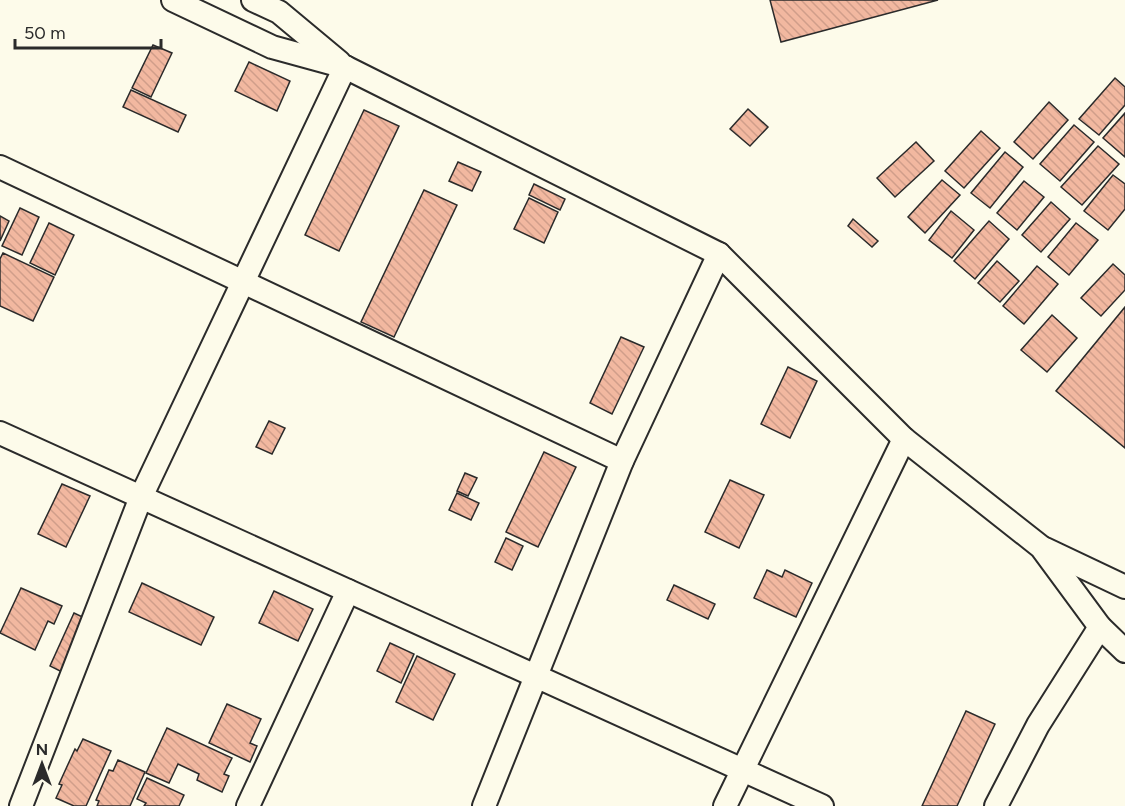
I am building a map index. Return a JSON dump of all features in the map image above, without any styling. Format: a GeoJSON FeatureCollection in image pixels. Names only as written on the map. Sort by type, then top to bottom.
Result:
{"type":"FeatureCollection","features":[{"type":"Feature","properties":{"kind":"street"},"geometry":{"type":"LineString","coordinates":[[173,0],[272,47],[345,67],[719,254],[904,439],[1041,547],[1125,587]]}},
{"type":"Feature","properties":{"kind":"street"},"geometry":{"type":"LineString","coordinates":[[253,0],[279,12],[345,67]]}},
{"type":"Feature","properties":{"kind":"street"},"geometry":{"type":"LineString","coordinates":[[21,806],[141,497],[241,282],[345,67]]}},
{"type":"Feature","properties":{"kind":"street"},"geometry":{"type":"LineString","coordinates":[[0,168],[622,461]]}},
{"type":"Feature","properties":{"kind":"street"},"geometry":{"type":"LineString","coordinates":[[484,806],[622,461],[719,254]]}},
{"type":"Feature","properties":{"kind":"street"},"geometry":{"type":"LineString","coordinates":[[0,433],[822,806]]}},
{"type":"Feature","properties":{"kind":"street"},"geometry":{"type":"LineString","coordinates":[[725,806],[904,439]]}},
{"type":"Feature","properties":{"kind":"street"},"geometry":{"type":"LineString","coordinates":[[1041,547],[1100,627],[1125,651]]}},
{"type":"Feature","properties":{"kind":"street"},"geometry":{"type":"LineString","coordinates":[[248,806],[348,591]]}},
{"type":"Feature","properties":{"kind":"street"},"geometry":{"type":"LineString","coordinates":[[996,806],[1038,725],[1100,627]]}},
{"type":"Feature","properties":{"kind":"building"},"geometry":{"type":"Polygon","coordinates":[[[770,0],[938,0],[781,42],[770,0]]]}},
{"type":"Feature","properties":{"kind":"building"},"geometry":{"type":"Polygon","coordinates":[[[153,45],[172,53],[151,97],[132,88],[153,45]]]}},
{"type":"Feature","properties":{"kind":"building"},"geometry":{"type":"Polygon","coordinates":[[[249,62],[290,81],[277,111],[235,91],[249,62]]]}},
{"type":"Feature","properties":{"kind":"building"},"geometry":{"type":"Polygon","coordinates":[[[1115,78],[1125,87],[1125,105],[1099,135],[1079,119],[1115,78]]]}},
{"type":"Feature","properties":{"kind":"building"},"geometry":{"type":"Polygon","coordinates":[[[131,90],[186,115],[178,132],[123,107],[131,90]]]}},
{"type":"Feature","properties":{"kind":"building"},"geometry":{"type":"Polygon","coordinates":[[[1049,102],[1068,120],[1033,159],[1014,142],[1049,102]]]}},
{"type":"Feature","properties":{"kind":"building"},"geometry":{"type":"Polygon","coordinates":[[[748,109],[768,127],[750,146],[730,129],[748,109]]]}},
{"type":"Feature","properties":{"kind":"building"},"geometry":{"type":"Polygon","coordinates":[[[364,110],[399,126],[339,251],[305,235],[364,110]]]}},
{"type":"Feature","properties":{"kind":"building"},"geometry":{"type":"Polygon","coordinates":[[[1125,113],[1125,157],[1103,138],[1125,113]]]}},
{"type":"Feature","properties":{"kind":"building"},"geometry":{"type":"Polygon","coordinates":[[[1074,125],[1094,142],[1060,181],[1040,164],[1074,125]]]}},
{"type":"Feature","properties":{"kind":"building"},"geometry":{"type":"Polygon","coordinates":[[[981,131],[1000,148],[964,188],[945,171],[981,131]]]}},
{"type":"Feature","properties":{"kind":"building"},"geometry":{"type":"Polygon","coordinates":[[[916,142],[934,161],[895,197],[877,178],[916,142]]]}},
{"type":"Feature","properties":{"kind":"building"},"geometry":{"type":"Polygon","coordinates":[[[1098,146],[1119,164],[1082,205],[1061,187],[1098,146]]]}},
{"type":"Feature","properties":{"kind":"building"},"geometry":{"type":"Polygon","coordinates":[[[1005,152],[1023,167],[990,208],[971,193],[1005,152]]]}},
{"type":"Feature","properties":{"kind":"building"},"geometry":{"type":"Polygon","coordinates":[[[458,162],[481,172],[472,191],[449,181],[458,162]]]}},
{"type":"Feature","properties":{"kind":"building"},"geometry":{"type":"Polygon","coordinates":[[[1113,175],[1125,184],[1125,209],[1108,230],[1084,211],[1113,175]]]}},
{"type":"Feature","properties":{"kind":"building"},"geometry":{"type":"Polygon","coordinates":[[[942,180],[960,195],[925,233],[908,217],[942,180]]]}},
{"type":"Feature","properties":{"kind":"building"},"geometry":{"type":"Polygon","coordinates":[[[1024,181],[1044,197],[1017,230],[997,213],[1024,181]]]}},
{"type":"Feature","properties":{"kind":"building"},"geometry":{"type":"Polygon","coordinates":[[[534,184],[565,199],[560,210],[529,195],[534,184]]]}},
{"type":"Feature","properties":{"kind":"building"},"geometry":{"type":"Polygon","coordinates":[[[424,190],[457,205],[394,337],[361,322],[424,190]]]}},
{"type":"Feature","properties":{"kind":"building"},"geometry":{"type":"Polygon","coordinates":[[[529,198],[558,212],[544,243],[514,229],[529,198]]]}},
{"type":"Feature","properties":{"kind":"building"},"geometry":{"type":"Polygon","coordinates":[[[1051,202],[1070,219],[1041,252],[1022,235],[1051,202]]]}},
{"type":"Feature","properties":{"kind":"building"},"geometry":{"type":"Polygon","coordinates":[[[20,208],[39,217],[22,255],[2,246],[20,208]]]}},
{"type":"Feature","properties":{"kind":"building"},"geometry":{"type":"Polygon","coordinates":[[[951,211],[974,230],[952,258],[929,240],[951,211]]]}},
{"type":"Feature","properties":{"kind":"building"},"geometry":{"type":"Polygon","coordinates":[[[0,216],[9,221],[0,241],[0,216]]]}},
{"type":"Feature","properties":{"kind":"building"},"geometry":{"type":"Polygon","coordinates":[[[853,219],[878,241],[872,247],[848,226],[853,219]]]}},
{"type":"Feature","properties":{"kind":"building"},"geometry":{"type":"Polygon","coordinates":[[[989,221],[1009,239],[975,279],[954,261],[989,221]]]}},
{"type":"Feature","properties":{"kind":"building"},"geometry":{"type":"Polygon","coordinates":[[[49,223],[74,235],[55,275],[30,263],[49,223]]]}},
{"type":"Feature","properties":{"kind":"building"},"geometry":{"type":"Polygon","coordinates":[[[1076,223],[1098,240],[1069,275],[1048,257],[1076,223]]]}},
{"type":"Feature","properties":{"kind":"building"},"geometry":{"type":"Polygon","coordinates":[[[3,253],[54,277],[33,321],[0,306],[0,259],[3,253]]]}},
{"type":"Feature","properties":{"kind":"building"},"geometry":{"type":"Polygon","coordinates":[[[997,261],[1019,281],[1000,302],[978,283],[997,261]]]}},
{"type":"Feature","properties":{"kind":"building"},"geometry":{"type":"Polygon","coordinates":[[[1113,264],[1125,275],[1125,290],[1101,316],[1081,298],[1113,264]]]}},
{"type":"Feature","properties":{"kind":"building"},"geometry":{"type":"Polygon","coordinates":[[[1037,266],[1058,284],[1024,324],[1003,306],[1037,266]]]}},
{"type":"Feature","properties":{"kind":"building"},"geometry":{"type":"Polygon","coordinates":[[[1125,307],[1125,448],[1056,391],[1125,307]]]}},
{"type":"Feature","properties":{"kind":"building"},"geometry":{"type":"Polygon","coordinates":[[[1052,315],[1077,338],[1047,372],[1021,350],[1052,315]]]}},
{"type":"Feature","properties":{"kind":"building"},"geometry":{"type":"Polygon","coordinates":[[[621,337],[644,347],[612,414],[590,403],[621,337]]]}},
{"type":"Feature","properties":{"kind":"building"},"geometry":{"type":"Polygon","coordinates":[[[788,367],[817,381],[790,438],[761,424],[788,367]]]}},
{"type":"Feature","properties":{"kind":"building"},"geometry":{"type":"Polygon","coordinates":[[[269,421],[285,428],[272,454],[256,447],[269,421]]]}},
{"type":"Feature","properties":{"kind":"building"},"geometry":{"type":"Polygon","coordinates":[[[544,452],[576,467],[538,547],[506,532],[544,452]]]}},
{"type":"Feature","properties":{"kind":"building"},"geometry":{"type":"Polygon","coordinates":[[[465,473],[477,478],[468,496],[457,491],[465,473]]]}},
{"type":"Feature","properties":{"kind":"building"},"geometry":{"type":"Polygon","coordinates":[[[730,480],[764,495],[739,548],[705,532],[730,480]]]}},
{"type":"Feature","properties":{"kind":"building"},"geometry":{"type":"Polygon","coordinates":[[[62,484],[90,496],[66,547],[38,534],[62,484]]]}},
{"type":"Feature","properties":{"kind":"building"},"geometry":{"type":"Polygon","coordinates":[[[457,493],[479,503],[471,520],[449,510],[457,493]]]}},
{"type":"Feature","properties":{"kind":"building"},"geometry":{"type":"Polygon","coordinates":[[[506,538],[523,546],[512,570],[495,562],[506,538]]]}},
{"type":"Feature","properties":{"kind":"building"},"geometry":{"type":"Polygon","coordinates":[[[767,570],[782,577],[785,570],[812,583],[796,617],[754,598],[767,570]]]}},
{"type":"Feature","properties":{"kind":"building"},"geometry":{"type":"Polygon","coordinates":[[[142,583],[214,617],[201,645],[129,612],[142,583]]]}},
{"type":"Feature","properties":{"kind":"building"},"geometry":{"type":"Polygon","coordinates":[[[674,585],[715,604],[708,619],[667,600],[674,585]]]}},
{"type":"Feature","properties":{"kind":"building"},"geometry":{"type":"Polygon","coordinates":[[[21,588],[62,606],[54,624],[48,621],[35,650],[0,633],[21,588]]]}},
{"type":"Feature","properties":{"kind":"building"},"geometry":{"type":"Polygon","coordinates":[[[274,591],[313,609],[298,641],[259,623],[274,591]]]}},
{"type":"Feature","properties":{"kind":"building"},"geometry":{"type":"Polygon","coordinates":[[[74,613],[89,620],[64,673],[50,666],[74,613]]]}},
{"type":"Feature","properties":{"kind":"building"},"geometry":{"type":"Polygon","coordinates":[[[390,643],[414,654],[401,683],[377,671],[390,643]]]}},
{"type":"Feature","properties":{"kind":"building"},"geometry":{"type":"Polygon","coordinates":[[[417,656],[455,674],[433,720],[396,702],[417,656]]]}},
{"type":"Feature","properties":{"kind":"building"},"geometry":{"type":"Polygon","coordinates":[[[227,704],[261,719],[250,743],[257,746],[250,762],[209,743],[227,704]]]}},
{"type":"Feature","properties":{"kind":"building"},"geometry":{"type":"Polygon","coordinates":[[[966,711],[995,724],[957,806],[922,806],[966,711]]]}},
{"type":"Feature","properties":{"kind":"building"},"geometry":{"type":"Polygon","coordinates":[[[167,728],[232,758],[224,774],[229,776],[222,792],[197,780],[199,774],[178,764],[169,783],[146,773],[167,728]]]}},
{"type":"Feature","properties":{"kind":"building"},"geometry":{"type":"Polygon","coordinates":[[[83,739],[111,751],[86,806],[74,806],[56,798],[62,785],[59,784],[75,749],[77,751],[83,739]]]}},
{"type":"Feature","properties":{"kind":"building"},"geometry":{"type":"Polygon","coordinates":[[[118,760],[145,772],[130,806],[97,806],[99,801],[96,800],[109,770],[113,771],[118,760]]]}},
{"type":"Feature","properties":{"kind":"building"},"geometry":{"type":"Polygon","coordinates":[[[147,778],[184,795],[179,806],[144,806],[146,803],[137,799],[147,778]]]}}]}
